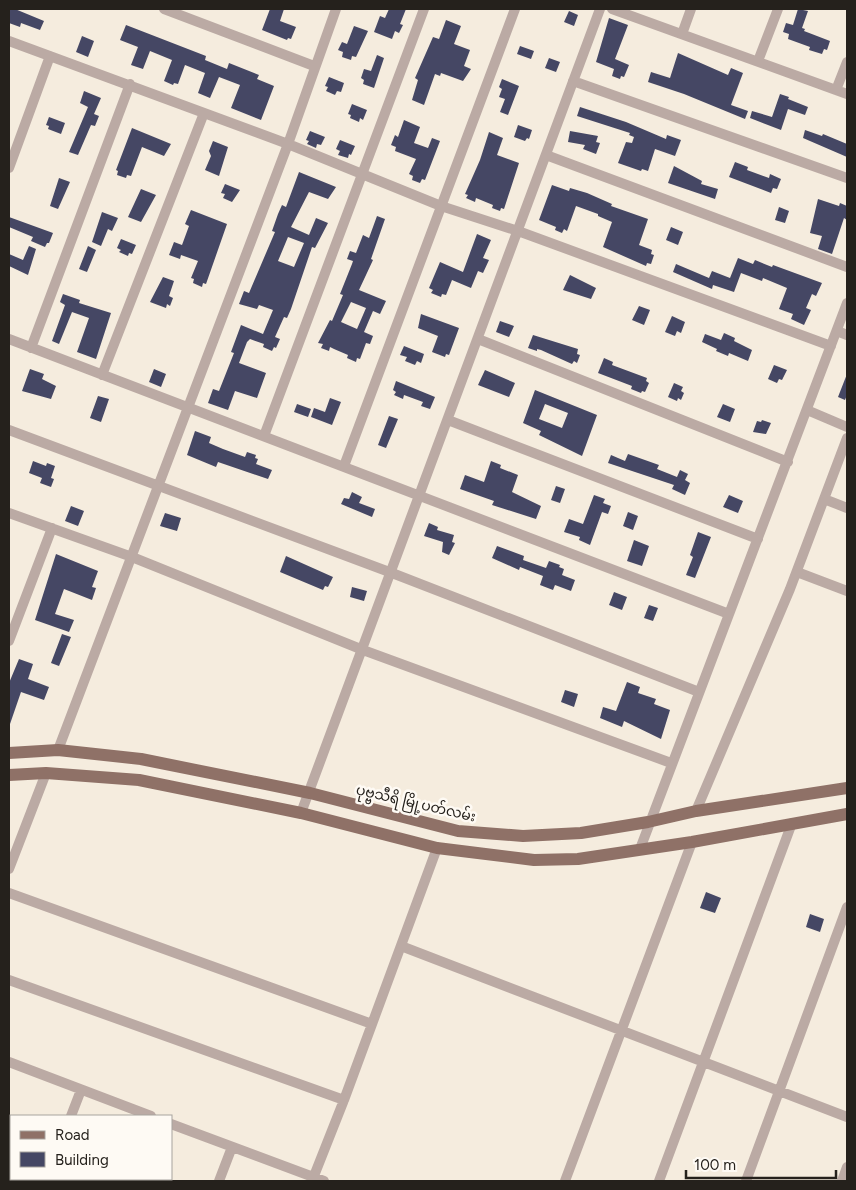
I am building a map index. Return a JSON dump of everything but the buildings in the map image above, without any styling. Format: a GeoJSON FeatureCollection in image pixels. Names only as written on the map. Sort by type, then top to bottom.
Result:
{"type":"FeatureCollection","features":[{"type":"Feature","properties":{"kind":"main road","name":"ပုဗ္ဗသီရိ မြို့ပတ်လမ်း"},"geometry":{"type":"LineString","coordinates":[[9,753],[58,750],[141,759],[310,793],[458,831],[523,836],[581,833],[648,822],[696,811],[847,788]]}},
{"type":"Feature","properties":{"kind":"main road"},"geometry":{"type":"LineString","coordinates":[[9,775],[46,773],[139,780],[301,813],[437,848],[534,860],[578,859],[640,850],[847,814]]}},
{"type":"Feature","properties":{"kind":"street"},"geometry":{"type":"LineString","coordinates":[[164,9],[314,66]]}},
{"type":"Feature","properties":{"kind":"street"},"geometry":{"type":"LineString","coordinates":[[58,750],[288,144],[314,66],[336,9]]}},
{"type":"Feature","properties":{"kind":"street"},"geometry":{"type":"LineString","coordinates":[[264,436],[364,174],[424,9]]}},
{"type":"Feature","properties":{"kind":"street"},"geometry":{"type":"LineString","coordinates":[[344,466],[515,9]]}},
{"type":"Feature","properties":{"kind":"street"},"geometry":{"type":"LineString","coordinates":[[301,813],[392,573],[600,9]]}},
{"type":"Feature","properties":{"kind":"street"},"geometry":{"type":"LineString","coordinates":[[612,9],[847,94]]}},
{"type":"Feature","properties":{"kind":"street"},"geometry":{"type":"LineString","coordinates":[[682,34],[691,9]]}},
{"type":"Feature","properties":{"kind":"street"},"geometry":{"type":"LineString","coordinates":[[758,61],[778,9]]}},
{"type":"Feature","properties":{"kind":"street"},"geometry":{"type":"LineString","coordinates":[[9,41],[130,84],[288,144],[441,206],[518,231],[831,346]]}},
{"type":"Feature","properties":{"kind":"street"},"geometry":{"type":"LineString","coordinates":[[9,168],[50,56]]}},
{"type":"Feature","properties":{"kind":"street"},"geometry":{"type":"LineString","coordinates":[[836,90],[847,62]]}},
{"type":"Feature","properties":{"kind":"street"},"geometry":{"type":"LineString","coordinates":[[573,81],[847,178]]}},
{"type":"Feature","properties":{"kind":"street"},"geometry":{"type":"LineString","coordinates":[[30,348],[130,84]]}},
{"type":"Feature","properties":{"kind":"street"},"geometry":{"type":"LineString","coordinates":[[102,375],[204,113]]}},
{"type":"Feature","properties":{"kind":"street"},"geometry":{"type":"LineString","coordinates":[[546,155],[847,267]]}},
{"type":"Feature","properties":{"kind":"street"},"geometry":{"type":"LineString","coordinates":[[640,850],[648,822],[788,462],[847,303]]}},
{"type":"Feature","properties":{"kind":"street"},"geometry":{"type":"LineString","coordinates":[[837,331],[847,335]]}},
{"type":"Feature","properties":{"kind":"street"},"geometry":{"type":"LineString","coordinates":[[9,339],[729,614]]}},
{"type":"Feature","properties":{"kind":"street"},"geometry":{"type":"LineString","coordinates":[[478,339],[788,462]]}},
{"type":"Feature","properties":{"kind":"street"},"geometry":{"type":"LineString","coordinates":[[807,410],[847,426]]}},
{"type":"Feature","properties":{"kind":"street"},"geometry":{"type":"LineString","coordinates":[[448,420],[758,539]]}},
{"type":"Feature","properties":{"kind":"street"},"geometry":{"type":"LineString","coordinates":[[9,430],[392,573],[699,692]]}},
{"type":"Feature","properties":{"kind":"street"},"geometry":{"type":"LineString","coordinates":[[696,811],[797,572],[847,438]]}},
{"type":"Feature","properties":{"kind":"street"},"geometry":{"type":"LineString","coordinates":[[824,500],[847,508]]}},
{"type":"Feature","properties":{"kind":"street"},"geometry":{"type":"LineString","coordinates":[[9,513],[132,556],[363,650],[671,763]]}},
{"type":"Feature","properties":{"kind":"street"},"geometry":{"type":"LineString","coordinates":[[9,641],[52,528]]}},
{"type":"Feature","properties":{"kind":"street"},"geometry":{"type":"LineString","coordinates":[[797,572],[847,591]]}},
{"type":"Feature","properties":{"kind":"street"},"geometry":{"type":"LineString","coordinates":[[9,869],[46,773]]}},
{"type":"Feature","properties":{"kind":"street"},"geometry":{"type":"LineString","coordinates":[[659,1181],[792,823]]}},
{"type":"Feature","properties":{"kind":"street"},"geometry":{"type":"LineString","coordinates":[[565,1181],[692,842]]}},
{"type":"Feature","properties":{"kind":"street"},"geometry":{"type":"LineString","coordinates":[[312,1179],[344,1100],[437,848]]}},
{"type":"Feature","properties":{"kind":"street"},"geometry":{"type":"LineString","coordinates":[[9,892],[372,1024]]}},
{"type":"Feature","properties":{"kind":"street"},"geometry":{"type":"LineString","coordinates":[[746,1181],[847,907]]}},
{"type":"Feature","properties":{"kind":"street"},"geometry":{"type":"LineString","coordinates":[[401,946],[847,1117]]}},
{"type":"Feature","properties":{"kind":"street"},"geometry":{"type":"LineString","coordinates":[[9,980],[344,1100]]}},
{"type":"Feature","properties":{"kind":"street"},"geometry":{"type":"LineString","coordinates":[[9,1062],[148,1115]]}},
{"type":"Feature","properties":{"kind":"street"},"geometry":{"type":"LineString","coordinates":[[71,1115],[82,1090]]}},
{"type":"Feature","properties":{"kind":"street"},"geometry":{"type":"LineString","coordinates":[[172,1124],[312,1179],[324,1181]]}},
{"type":"Feature","properties":{"kind":"street"},"geometry":{"type":"LineString","coordinates":[[219,1181],[232,1147]]}},
{"type":"Feature","properties":{"kind":"street"},"geometry":{"type":"LineString","coordinates":[[842,1181],[847,1167]]}}]}
